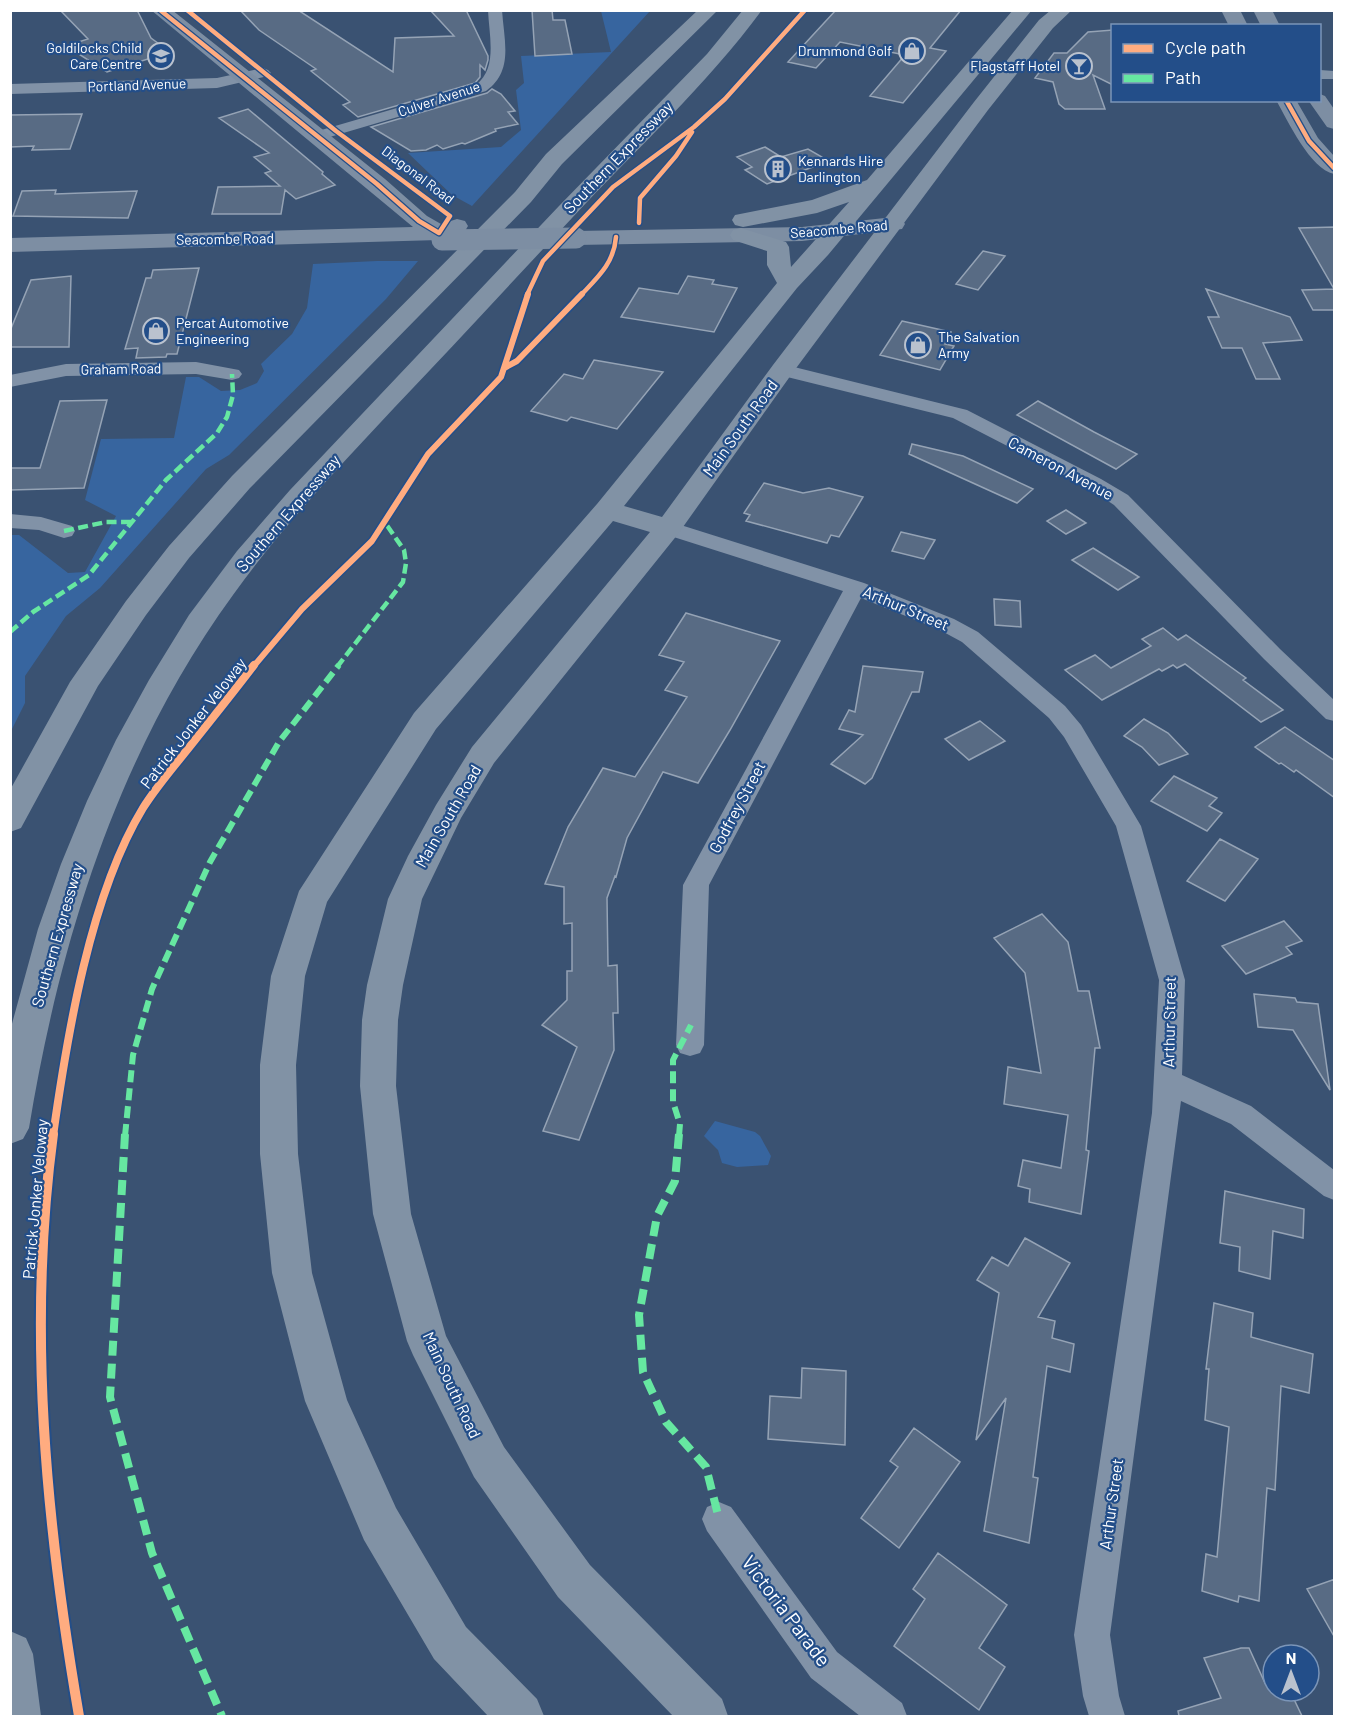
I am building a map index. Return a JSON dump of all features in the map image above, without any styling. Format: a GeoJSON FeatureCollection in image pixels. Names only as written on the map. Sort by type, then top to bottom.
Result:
{"type":"FeatureCollection","features":[{"type":"Feature","properties":{"kind":"highway"},"geometry":{"type":"LineString","coordinates":[[10,820],[86,682],[136,608],[179,552],[241,482],[523,197],[611,88],[684,10]]}},
{"type":"Feature","properties":{"kind":"highway"},"geometry":{"type":"LineString","coordinates":[[554,159],[709,10]]}},
{"type":"Feature","properties":{"kind":"highway","name":"Southern Expressway"},"geometry":{"type":"LineString","coordinates":[[10,1128],[17,1085],[49,954],[83,847],[121,757],[200,621],[251,553],[334,458],[587,188],[716,56],[753,10]]}},
{"type":"Feature","properties":{"kind":"highway"},"geometry":{"type":"LineString","coordinates":[[716,56],[769,10]]}},
{"type":"Feature","properties":{"kind":"highway"},"geometry":{"type":"LineString","coordinates":[[520,1716],[450,1643],[380,1524],[326,1401],[292,1273],[279,1154],[278,1065],[288,976],[311,900],[425,721],[607,510],[789,283],[1023,10]]}},
{"type":"Feature","properties":{"kind":"highway","name":"Main South Road"},"geometry":{"type":"LineString","coordinates":[[705,1716],[574,1581],[489,1462],[428,1341],[392,1214],[378,1086],[380,1020],[385,985],[405,899],[447,813],[483,755],[668,528],[782,370],[1027,47],[1046,24],[1063,10]]}},
{"type":"Feature","properties":{"kind":"highway"},"geometry":{"type":"LineString","coordinates":[[742,227],[817,206],[873,186]]}},
{"type":"Feature","properties":{"kind":"highway"},"geometry":{"type":"LineString","coordinates":[[742,227],[778,247],[779,265],[789,283]]}},
{"type":"Feature","properties":{"kind":"highway"},"geometry":{"type":"LineString","coordinates":[[607,510],[668,528]]}},
{"type":"Feature","properties":{"kind":"highway"},"geometry":{"type":"LineString","coordinates":[[10,1653],[18,1716]]}},
{"type":"Feature","properties":{"kind":"main road","name":"Diagonal Road"},"geometry":{"type":"LineString","coordinates":[[160,10],[243,79],[326,134]]}},
{"type":"Feature","properties":{"kind":"main road","name":"Diagonal Road"},"geometry":{"type":"LineString","coordinates":[[187,10],[263,73],[419,220],[446,233]]}},
{"type":"Feature","properties":{"kind":"main road"},"geometry":{"type":"LineString","coordinates":[[1230,10],[1238,24]]}},
{"type":"Feature","properties":{"kind":"main road"},"geometry":{"type":"LineString","coordinates":[[1262,10],[1270,24]]}},
{"type":"Feature","properties":{"kind":"main road"},"geometry":{"type":"LineString","coordinates":[[1287,102],[1309,141],[1335,168]]}},
{"type":"Feature","properties":{"kind":"main road"},"geometry":{"type":"LineString","coordinates":[[1319,102],[1335,123]]}},
{"type":"Feature","properties":{"kind":"main road","name":"Seacombe Road"},"geometry":{"type":"LineString","coordinates":[[10,245],[894,224]]}},
{"type":"Feature","properties":{"kind":"street","name":"Culver Avenue"},"geometry":{"type":"LineString","coordinates":[[326,134],[481,88],[492,80],[498,67],[495,10]]}},
{"type":"Feature","properties":{"kind":"street","name":"Portland Avenue"},"geometry":{"type":"LineString","coordinates":[[10,89],[217,83],[263,73]]}},
{"type":"Feature","properties":{"kind":"street","name":"Graham Road"},"geometry":{"type":"LineString","coordinates":[[10,381],[59,370],[196,368],[232,374]]}},
{"type":"Feature","properties":{"kind":"street","name":"Cameron Avenue"},"geometry":{"type":"LineString","coordinates":[[782,370],[960,414],[1094,483],[1121,500],[1272,654],[1335,713]]}},
{"type":"Feature","properties":{"kind":"street"},"geometry":{"type":"LineString","coordinates":[[10,521],[41,524],[64,531]]}},
{"type":"Feature","properties":{"kind":"street","name":"Arthur Street"},"geometry":{"type":"LineString","coordinates":[[668,528],[856,588],[946,624],[970,637],[1058,712],[1073,731],[1128,826],[1172,980],[1166,1113],[1092,1635],[1101,1696],[1107,1716]]}},
{"type":"Feature","properties":{"kind":"street","name":"Godfrey Street"},"geometry":{"type":"LineString","coordinates":[[690,1045],[696,885],[856,588]]}},
{"type":"Feature","properties":{"kind":"street"},"geometry":{"type":"LineString","coordinates":[[1168,1082],[1241,1114],[1335,1187]]}},
{"type":"Feature","properties":{"kind":"street","name":"Victoria Parade"},"geometry":{"type":"LineString","coordinates":[[719,1519],[824,1665],[889,1716]]}},
{"type":"Feature","properties":{"kind":"shaded area"},"geometry":{"type":"Polygon","coordinates":[[[601,11],[650,11],[472,206],[452,195],[408,153],[501,147],[521,130],[516,90],[524,83],[521,56],[611,52],[601,11]]]}},
{"type":"Feature","properties":{"kind":"shaded area"},"geometry":{"type":"Polygon","coordinates":[[[418,261],[386,299],[229,455],[206,469],[100,588],[66,616],[25,676],[25,703],[11,731],[11,535],[19,535],[68,573],[85,572],[116,516],[85,500],[101,439],[174,438],[186,377],[199,377],[221,391],[240,390],[257,383],[264,371],[261,364],[292,334],[307,308],[313,264],[418,261]]]}},
{"type":"Feature","properties":{"kind":"shaded area"},"geometry":{"type":"Polygon","coordinates":[[[715,1121],[755,1132],[760,1136],[771,1156],[768,1165],[737,1167],[722,1163],[718,1150],[704,1136],[715,1121]]]}},
{"type":"Feature","properties":{"kind":"building"},"geometry":{"type":"Polygon","coordinates":[[[60,10],[137,10],[151,38],[170,52],[107,72],[66,46],[88,39],[60,10]]]}},
{"type":"Feature","properties":{"kind":"building"},"geometry":{"type":"Polygon","coordinates":[[[240,10],[298,10],[393,72],[395,38],[454,36],[430,10],[466,10],[488,60],[485,70],[480,65],[480,77],[475,83],[358,117],[343,105],[350,102],[311,71],[316,69],[259,30],[240,10]]]}},
{"type":"Feature","properties":{"kind":"building"},"geometry":{"type":"Polygon","coordinates":[[[532,10],[552,10],[553,20],[565,20],[572,54],[535,56],[532,10]]]}},
{"type":"Feature","properties":{"kind":"building"},"geometry":{"type":"Polygon","coordinates":[[[836,10],[961,10],[930,48],[946,51],[903,103],[870,96],[905,55],[840,42],[816,68],[788,62],[836,10]]]}},
{"type":"Feature","properties":{"kind":"building","name":"Flagstaff Hotel"},"geometry":{"type":"Polygon","coordinates":[[[1111,30],[1111,84],[1093,75],[1105,109],[1065,109],[1059,104],[1053,82],[1035,78],[1054,53],[1067,53],[1088,32],[1111,30]]]}},
{"type":"Feature","properties":{"kind":"building"},"geometry":{"type":"Polygon","coordinates":[[[492,89],[501,94],[515,111],[508,112],[518,124],[495,129],[496,131],[465,144],[443,149],[437,145],[426,150],[411,151],[371,127],[487,93],[492,89]]]}},
{"type":"Feature","properties":{"kind":"building"},"geometry":{"type":"Polygon","coordinates":[[[248,109],[323,172],[322,174],[335,185],[296,199],[285,190],[281,214],[212,214],[218,187],[280,186],[265,173],[271,171],[254,157],[269,153],[219,118],[248,109]]]}},
{"type":"Feature","properties":{"kind":"building"},"geometry":{"type":"Polygon","coordinates":[[[82,114],[70,149],[32,150],[34,146],[10,147],[10,115],[82,114]]]}},
{"type":"Feature","properties":{"kind":"building","name":"Kennards Hire Darlington"},"geometry":{"type":"Polygon","coordinates":[[[765,147],[781,157],[808,149],[829,161],[767,184],[745,170],[752,167],[737,157],[765,147]]]}},
{"type":"Feature","properties":{"kind":"building"},"geometry":{"type":"Polygon","coordinates":[[[56,190],[55,194],[137,191],[128,218],[13,216],[22,191],[56,190]]]}},
{"type":"Feature","properties":{"kind":"building"},"geometry":{"type":"Polygon","coordinates":[[[1335,227],[1335,310],[1313,310],[1302,290],[1334,289],[1299,228],[1335,227]]]}},
{"type":"Feature","properties":{"kind":"building"},"geometry":{"type":"Polygon","coordinates":[[[983,251],[1005,256],[978,290],[956,284],[983,251]]]}},
{"type":"Feature","properties":{"kind":"building"},"geometry":{"type":"Polygon","coordinates":[[[199,268],[177,354],[167,354],[166,357],[136,358],[138,348],[125,349],[146,278],[151,278],[153,270],[199,268]]]}},
{"type":"Feature","properties":{"kind":"building"},"geometry":{"type":"Polygon","coordinates":[[[71,276],[69,347],[10,347],[10,331],[31,280],[71,276]]]}},
{"type":"Feature","properties":{"kind":"building"},"geometry":{"type":"Polygon","coordinates":[[[688,276],[714,280],[712,284],[737,288],[714,332],[621,317],[639,288],[678,294],[688,276]]]}},
{"type":"Feature","properties":{"kind":"building"},"geometry":{"type":"Polygon","coordinates":[[[1206,289],[1290,317],[1302,340],[1263,343],[1280,379],[1256,379],[1242,348],[1222,348],[1208,317],[1219,317],[1206,289]]]}},
{"type":"Feature","properties":{"kind":"building","name":"The Salvation Army"},"geometry":{"type":"Polygon","coordinates":[[[902,321],[951,332],[945,344],[954,346],[940,370],[880,355],[902,321]]]}},
{"type":"Feature","properties":{"kind":"building"},"geometry":{"type":"Polygon","coordinates":[[[594,360],[663,372],[617,429],[571,417],[567,421],[531,411],[564,374],[583,379],[594,360]]]}},
{"type":"Feature","properties":{"kind":"building"},"geometry":{"type":"Polygon","coordinates":[[[107,400],[84,488],[10,490],[10,468],[40,468],[60,401],[107,400]]]}},
{"type":"Feature","properties":{"kind":"building"},"geometry":{"type":"Polygon","coordinates":[[[1038,401],[1137,454],[1116,469],[1017,415],[1038,401]]]}},
{"type":"Feature","properties":{"kind":"building"},"geometry":{"type":"Polygon","coordinates":[[[912,444],[963,456],[1033,489],[1017,503],[909,454],[912,444]]]}},
{"type":"Feature","properties":{"kind":"building"},"geometry":{"type":"Polygon","coordinates":[[[764,483],[803,493],[829,488],[863,497],[839,537],[831,535],[827,543],[746,521],[750,515],[744,513],[764,483]]]}},
{"type":"Feature","properties":{"kind":"building"},"geometry":{"type":"Polygon","coordinates":[[[1066,510],[1086,523],[1066,534],[1047,521],[1066,510]]]}},
{"type":"Feature","properties":{"kind":"building"},"geometry":{"type":"Polygon","coordinates":[[[901,532],[935,540],[924,559],[892,551],[901,532]]]}},
{"type":"Feature","properties":{"kind":"building"},"geometry":{"type":"Polygon","coordinates":[[[1093,548],[1139,577],[1118,590],[1072,560],[1093,548]]]}},
{"type":"Feature","properties":{"kind":"building"},"geometry":{"type":"Polygon","coordinates":[[[994,599],[1020,601],[1021,627],[995,625],[994,599]]]}},
{"type":"Feature","properties":{"kind":"building"},"geometry":{"type":"Polygon","coordinates":[[[686,613],[780,641],[698,783],[663,772],[627,838],[616,877],[607,898],[608,966],[617,965],[618,1013],[613,1013],[614,1050],[579,1140],[543,1131],[577,1047],[542,1025],[567,1000],[567,971],[572,971],[572,923],[564,924],[564,887],[545,884],[568,827],[603,768],[635,777],[687,697],[665,690],[684,662],[659,655],[686,613]]]}},
{"type":"Feature","properties":{"kind":"building"},"geometry":{"type":"Polygon","coordinates":[[[1163,628],[1178,640],[1186,635],[1246,678],[1243,680],[1283,710],[1261,722],[1185,664],[1177,668],[1173,665],[1162,671],[1159,669],[1102,700],[1065,670],[1095,655],[1111,668],[1151,646],[1142,639],[1163,628]]]}},
{"type":"Feature","properties":{"kind":"building"},"geometry":{"type":"Polygon","coordinates":[[[863,666],[923,672],[919,692],[912,692],[872,778],[865,784],[831,764],[863,735],[839,729],[849,710],[855,712],[863,666]]]}},
{"type":"Feature","properties":{"kind":"building"},"geometry":{"type":"Polygon","coordinates":[[[1144,719],[1168,733],[1188,754],[1159,765],[1142,747],[1124,736],[1144,719]]]}},
{"type":"Feature","properties":{"kind":"building"},"geometry":{"type":"Polygon","coordinates":[[[980,721],[1005,741],[969,760],[945,739],[980,721]]]}},
{"type":"Feature","properties":{"kind":"building"},"geometry":{"type":"Polygon","coordinates":[[[1285,727],[1335,761],[1335,798],[1296,770],[1294,772],[1281,763],[1279,764],[1255,747],[1285,727]]]}},
{"type":"Feature","properties":{"kind":"building"},"geometry":{"type":"Polygon","coordinates":[[[1174,776],[1217,798],[1209,806],[1222,813],[1207,831],[1151,801],[1174,776]]]}},
{"type":"Feature","properties":{"kind":"building"},"geometry":{"type":"Polygon","coordinates":[[[1220,839],[1258,859],[1225,901],[1187,881],[1220,839]]]}},
{"type":"Feature","properties":{"kind":"building"},"geometry":{"type":"Polygon","coordinates":[[[1042,914],[1068,942],[1078,991],[1089,991],[1100,1048],[1095,1048],[1086,1150],[1089,1151],[1081,1214],[1029,1202],[1030,1189],[1018,1186],[1023,1160],[1061,1168],[1068,1115],[1004,1104],[1008,1067],[1041,1073],[1025,973],[994,938],[1042,914]]]}},
{"type":"Feature","properties":{"kind":"building"},"geometry":{"type":"Polygon","coordinates":[[[1284,921],[1302,941],[1286,947],[1292,954],[1246,974],[1222,946],[1284,921]]]}},
{"type":"Feature","properties":{"kind":"building"},"geometry":{"type":"Polygon","coordinates":[[[1254,994],[1295,998],[1297,1002],[1318,1004],[1330,1090],[1293,1030],[1258,1027],[1254,994]]]}},
{"type":"Feature","properties":{"kind":"building"},"geometry":{"type":"Polygon","coordinates":[[[1225,1191],[1304,1209],[1303,1238],[1273,1231],[1270,1279],[1239,1271],[1240,1247],[1220,1243],[1225,1191]]]}},
{"type":"Feature","properties":{"kind":"building"},"geometry":{"type":"Polygon","coordinates":[[[1025,1238],[1070,1263],[1038,1317],[1055,1321],[1052,1338],[1074,1344],[1070,1372],[1047,1366],[1033,1477],[1038,1478],[1029,1543],[984,1531],[1006,1398],[976,1440],[999,1293],[977,1280],[992,1257],[1008,1266],[1025,1238]]]}},
{"type":"Feature","properties":{"kind":"building"},"geometry":{"type":"Polygon","coordinates":[[[1214,1303],[1253,1313],[1251,1337],[1313,1354],[1309,1393],[1281,1386],[1275,1490],[1267,1488],[1259,1601],[1239,1596],[1238,1602],[1202,1591],[1206,1554],[1217,1557],[1229,1427],[1205,1420],[1209,1369],[1206,1369],[1214,1303]]]}},
{"type":"Feature","properties":{"kind":"building"},"geometry":{"type":"Polygon","coordinates":[[[802,1368],[846,1371],[845,1445],[768,1439],[770,1396],[801,1398],[802,1368]]]}},
{"type":"Feature","properties":{"kind":"building"},"geometry":{"type":"Polygon","coordinates":[[[914,1428],[960,1462],[899,1548],[861,1518],[898,1467],[890,1461],[914,1428]]]}},
{"type":"Feature","properties":{"kind":"building"},"geometry":{"type":"Polygon","coordinates":[[[938,1553],[1007,1605],[979,1648],[1005,1667],[979,1710],[894,1646],[925,1599],[913,1589],[938,1553]]]}},
{"type":"Feature","properties":{"kind":"building"},"geometry":{"type":"Polygon","coordinates":[[[1335,1579],[1335,1638],[1307,1589],[1335,1579]]]}},
{"type":"Feature","properties":{"kind":"building"},"geometry":{"type":"Polygon","coordinates":[[[1249,1648],[1261,1674],[1261,1703],[1296,1703],[1302,1716],[1179,1716],[1178,1711],[1221,1698],[1204,1658],[1249,1648]]]}},
{"type":"Feature","properties":{"kind":"marked path"},"geometry":{"type":"LineString","coordinates":[[10,632],[33,612],[89,575],[166,480],[217,433],[227,417],[233,395],[232,374]]}},
{"type":"Feature","properties":{"kind":"marked path"},"geometry":{"type":"LineString","coordinates":[[64,531],[106,522],[131,522]]}},
{"type":"Feature","properties":{"kind":"marked path"},"geometry":{"type":"LineString","coordinates":[[222,1716],[152,1553],[110,1397],[121,1180],[133,1055],[152,989],[210,862],[279,742],[403,582],[406,563],[404,550],[386,524]]}},
{"type":"Feature","properties":{"kind":"marked path"},"geometry":{"type":"LineString","coordinates":[[691,1025],[673,1060],[673,1102],[680,1124],[675,1181],[657,1216],[639,1315],[643,1372],[666,1422],[706,1467],[719,1519]]}},
{"type":"Feature","properties":{"kind":"cycle path"},"geometry":{"type":"LineString","coordinates":[[160,10],[377,184],[419,221],[439,233],[450,216],[336,131],[187,10]]}},
{"type":"Feature","properties":{"kind":"cycle path","name":"Patrick Jonker Veloway"},"geometry":{"type":"LineString","coordinates":[[79,1716],[52,1535],[44,1442],[41,1349],[43,1255],[49,1163],[62,1072],[81,982],[104,899],[118,859],[142,809],[156,789],[267,649],[292,619],[372,541],[386,523],[428,454],[501,377],[530,286],[543,261],[613,187],[694,127],[725,99],[805,10]]}},
{"type":"Feature","properties":{"kind":"cycle path"},"geometry":{"type":"LineString","coordinates":[[1287,102],[1309,141],[1334,168]]}},
{"type":"Feature","properties":{"kind":"cycle path"},"geometry":{"type":"LineString","coordinates":[[639,223],[640,198],[676,156],[692,132]]}},
{"type":"Feature","properties":{"kind":"cycle path"},"geometry":{"type":"LineString","coordinates":[[506,367],[517,361],[607,267],[615,250],[616,237]]}},
{"type":"Feature","properties":{"kind":"place","name":"Drummond Golf"},"geometry":{"type":"Point","coordinates":[912,51]}},
{"type":"Feature","properties":{"kind":"place","name":"Goldilocks Child Care Centre"},"geometry":{"type":"Point","coordinates":[161,56]}},
{"type":"Feature","properties":{"kind":"place","name":"Flagstaff Hotel"},"geometry":{"type":"Point","coordinates":[1079,66]}},
{"type":"Feature","properties":{"kind":"place","name":"Kennards Hire Darlington"},"geometry":{"type":"Point","coordinates":[778,169]}},
{"type":"Feature","properties":{"kind":"place","name":"Percat Automotive Engineering"},"geometry":{"type":"Point","coordinates":[156,331]}},
{"type":"Feature","properties":{"kind":"place","name":"The Salvation Army"},"geometry":{"type":"Point","coordinates":[918,345]}}]}
